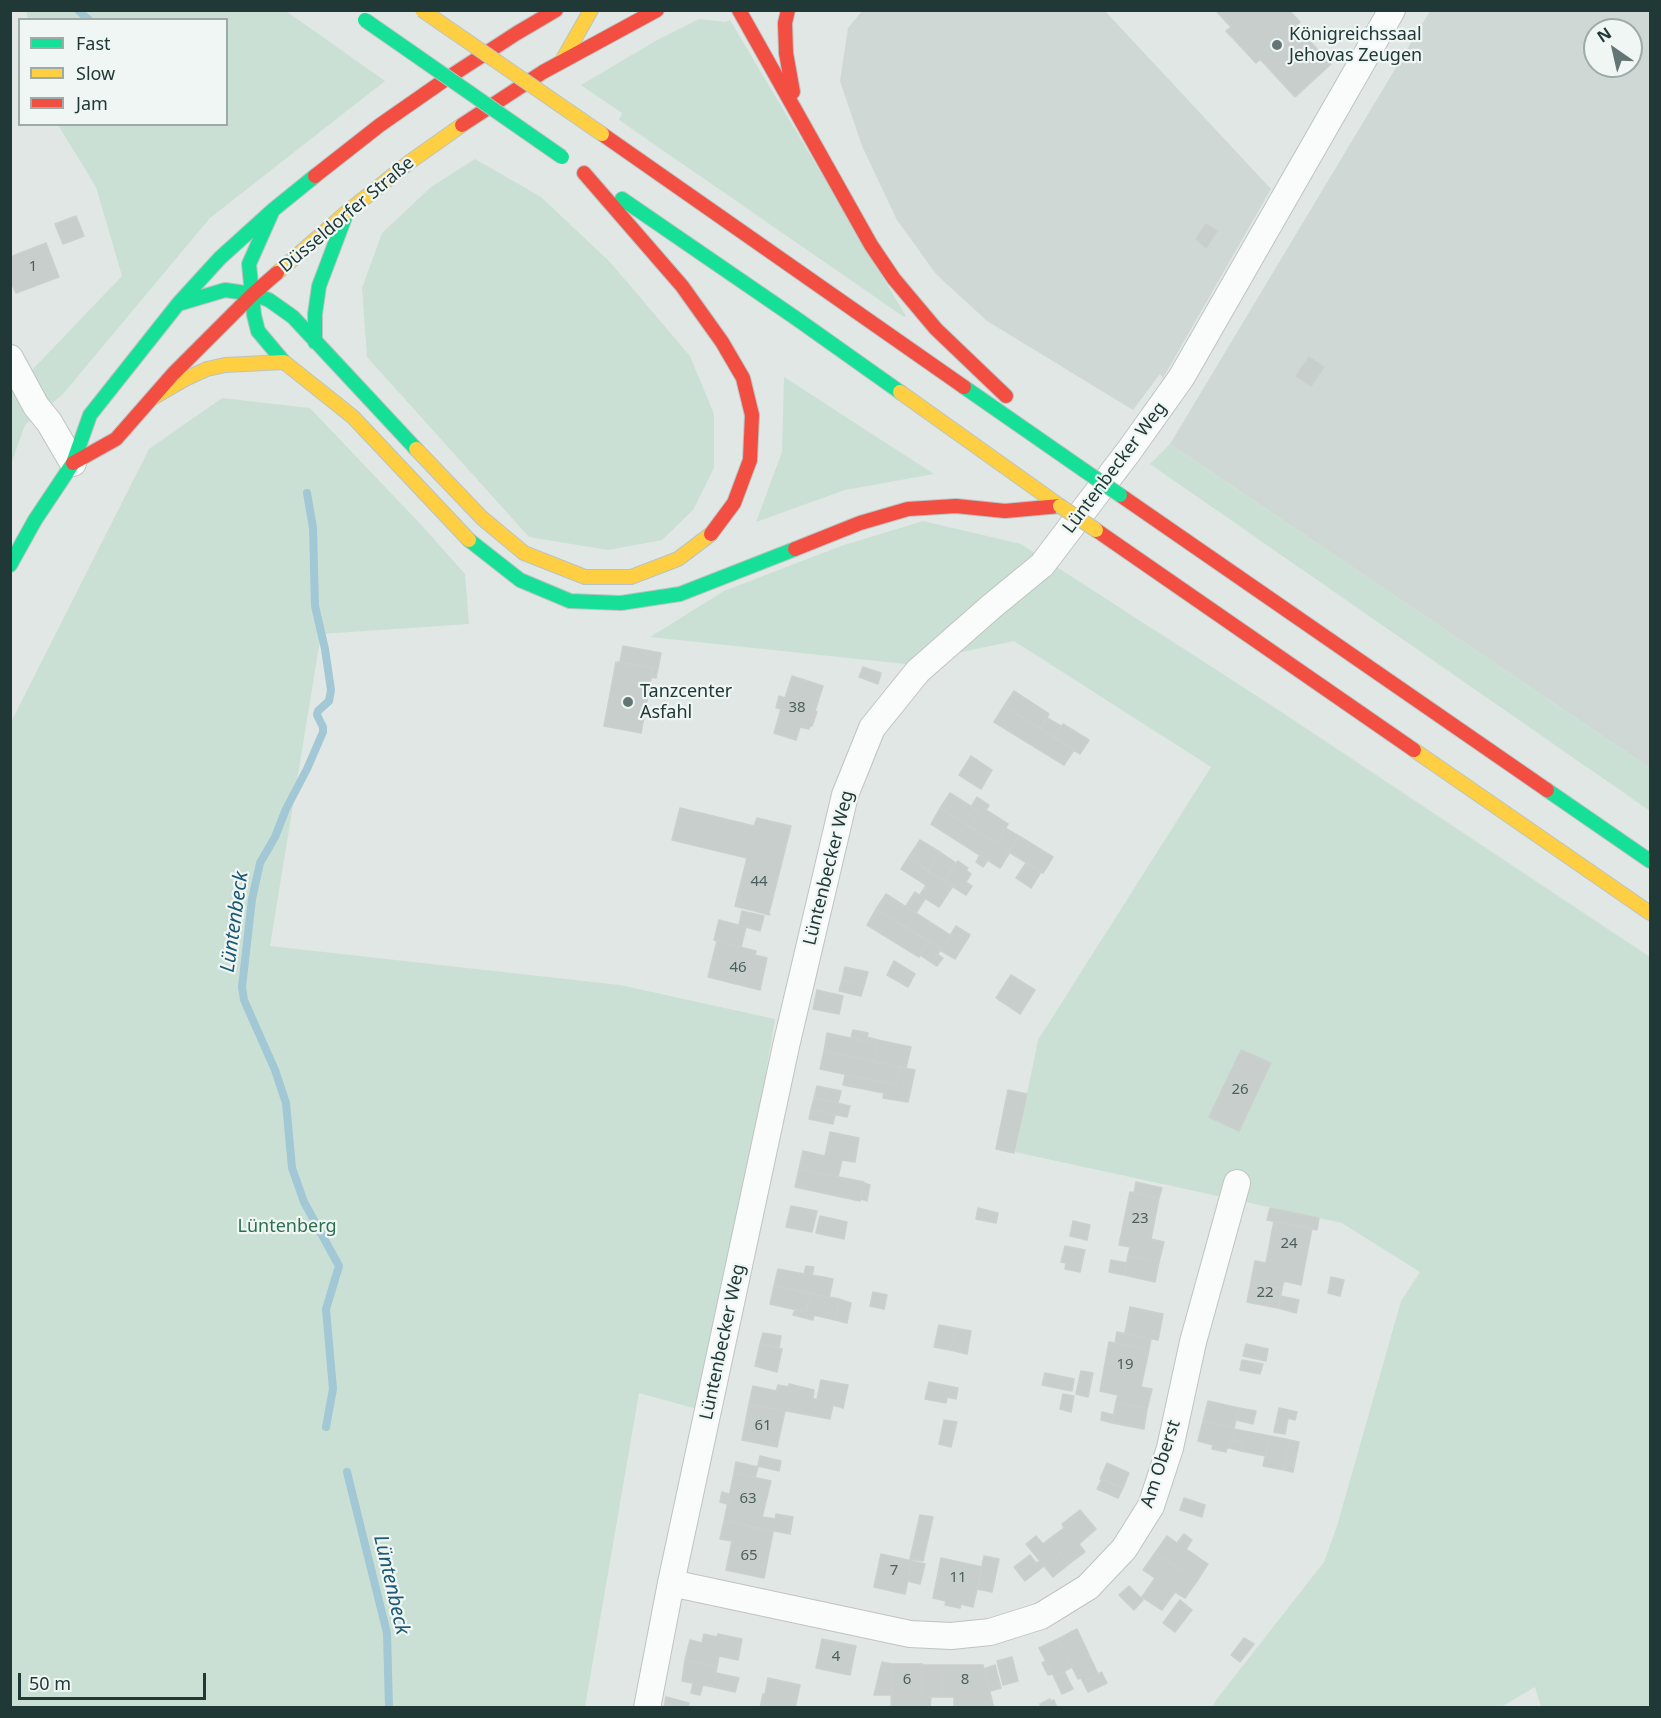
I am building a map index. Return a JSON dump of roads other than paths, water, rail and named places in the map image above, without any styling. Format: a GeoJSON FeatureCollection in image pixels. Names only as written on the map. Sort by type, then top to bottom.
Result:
{"type":"FeatureCollection","features":[{"type":"Feature","properties":{"kind":"main road"},"geometry":{"type":"LineString","coordinates":[[351,10],[797,319],[1060,506],[1650,913]]}},
{"type":"Feature","properties":{"kind":"main road"},"geometry":{"type":"LineString","coordinates":[[422,10],[1650,861]]}},
{"type":"Feature","properties":{"kind":"main road","name":"Düsseldorfer Straße"},"geometry":{"type":"LineString","coordinates":[[10,565],[35,520],[73,463],[90,415],[178,304],[220,258],[273,210],[381,125],[427,92],[556,10]]}},
{"type":"Feature","properties":{"kind":"main road"},"geometry":{"type":"LineString","coordinates":[[562,61],[591,10]]}},
{"type":"Feature","properties":{"kind":"main road","name":"Düsseldorfer Straße"},"geometry":{"type":"LineString","coordinates":[[73,463],[116,439],[173,374],[253,294],[347,212],[411,161],[476,115],[562,61],[657,10]]}},
{"type":"Feature","properties":{"kind":"main road"},"geometry":{"type":"LineString","coordinates":[[739,10],[866,236],[901,287],[936,329],[1085,471]]}},
{"type":"Feature","properties":{"kind":"main road"},"geometry":{"type":"LineString","coordinates":[[788,10],[785,23],[786,53],[798,117]]}},
{"type":"Feature","properties":{"kind":"main road"},"geometry":{"type":"LineString","coordinates":[[178,304],[225,290],[253,294],[269,300],[283,309],[483,518],[524,553],[585,577],[631,577],[678,559],[711,534],[734,503],[750,460],[752,416],[743,378],[722,342],[682,286],[573,165]]}},
{"type":"Feature","properties":{"kind":"main road"},"geometry":{"type":"LineString","coordinates":[[273,210],[249,264],[254,315],[258,331],[284,362],[353,417],[469,540],[520,580],[570,601],[621,603],[680,594],[860,523],[908,509],[956,506],[1005,511],[1060,506]]}},
{"type":"Feature","properties":{"kind":"main road"},"geometry":{"type":"LineString","coordinates":[[315,342],[315,314],[319,286],[347,212]]}},
{"type":"Feature","properties":{"kind":"main road"},"geometry":{"type":"LineString","coordinates":[[154,397],[207,369],[225,365],[284,362]]}},
{"type":"Feature","properties":{"kind":"street","name":"Lüntenbecker Weg"},"geometry":{"type":"LineString","coordinates":[[647,1707],[786,1046],[845,795],[872,728],[918,671],[1042,565],[1129,451],[1181,378],[1392,10]]}},
{"type":"Feature","properties":{"kind":"street"},"geometry":{"type":"LineString","coordinates":[[10,358],[36,406],[49,422],[73,463]]}},
{"type":"Feature","properties":{"kind":"street","name":"Am Oberst"},"geometry":{"type":"LineString","coordinates":[[672,1583],[910,1634],[951,1636],[990,1632],[1041,1616],[1088,1587],[1124,1549],[1151,1506],[1170,1448],[1193,1342],[1237,1183]]}},
{"type":"Feature","properties":{"kind":"waterway","name":"Lüntenbeck"},"geometry":{"type":"LineString","coordinates":[[78,10],[87,18]]}},
{"type":"Feature","properties":{"kind":"waterway","name":"Lüntenbeck"},"geometry":{"type":"LineString","coordinates":[[307,493],[313,528],[315,606],[331,690],[329,701],[318,711],[317,715],[323,732],[275,837],[260,863],[252,899],[242,987],[244,1000],[275,1070],[286,1103],[292,1168],[304,1202],[339,1266],[326,1309],[333,1389],[326,1427]]}},
{"type":"Feature","properties":{"kind":"waterway","name":"Lüntenbeck"},"geometry":{"type":"LineString","coordinates":[[347,1472],[387,1633],[389,1708]]}},
{"type":"Feature","properties":{"kind":"place","name":"Königreichssaal Jehovas Zeugen"},"geometry":{"type":"Point","coordinates":[1277,45]}},
{"type":"Feature","properties":{"kind":"place","name":"Tanzcenter Asfahl"},"geometry":{"type":"Point","coordinates":[628,702]}},
{"type":"Feature","properties":{"kind":"park label","name":"Lüntenberg"},"geometry":{"type":"Point","coordinates":[287,1227]}}]}
